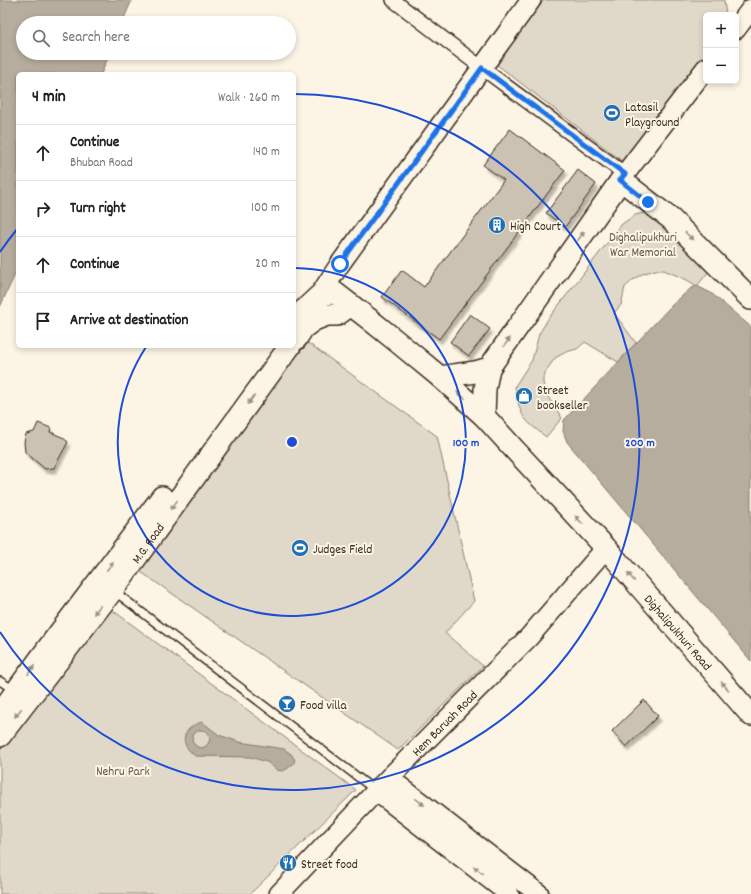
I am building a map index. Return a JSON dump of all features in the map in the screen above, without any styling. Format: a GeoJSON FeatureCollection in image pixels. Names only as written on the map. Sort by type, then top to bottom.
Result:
{"type":"FeatureCollection","features":[{"type":"Feature","properties":{"kind":"main road"},"geometry":{"type":"LineString","coordinates":[[484,416],[485,389],[489,368],[623,177],[648,202],[671,219],[751,299]]}},
{"type":"Feature","properties":{"kind":"main road","name":"Dighalipukhuri Road"},"geometry":{"type":"LineString","coordinates":[[320,296],[334,292],[369,318],[484,416],[606,548],[751,715]]}},
{"type":"Feature","properties":{"kind":"main road"},"geometry":{"type":"LineString","coordinates":[[296,320],[304,310],[320,296]]}},
{"type":"Feature","properties":{"kind":"main road"},"geometry":{"type":"LineString","coordinates":[[296,338],[303,328],[314,320],[337,315],[351,305]]}},
{"type":"Feature","properties":{"kind":"main road"},"geometry":{"type":"LineString","coordinates":[[0,712],[8,686],[51,644],[147,519],[273,348]]}},
{"type":"Feature","properties":{"kind":"main road","name":"M.G. Road"},"geometry":{"type":"LineString","coordinates":[[0,736],[112,590],[289,348]]}},
{"type":"Feature","properties":{"kind":"main road"},"geometry":{"type":"LineString","coordinates":[[440,377],[475,372],[489,368]]}},
{"type":"Feature","properties":{"kind":"street"},"geometry":{"type":"LineString","coordinates":[[393,0],[623,177],[703,72]]}},
{"type":"Feature","properties":{"kind":"street"},"geometry":{"type":"LineString","coordinates":[[314,320],[320,296],[340,264],[531,0]]}},
{"type":"Feature","properties":{"kind":"street"},"geometry":{"type":"LineString","coordinates":[[748,0],[751,3]]}},
{"type":"Feature","properties":{"kind":"street"},"geometry":{"type":"LineString","coordinates":[[739,25],[751,9]]}},
{"type":"Feature","properties":{"kind":"street","name":"Hem Baruah Road"},"geometry":{"type":"LineString","coordinates":[[280,894],[376,791],[529,637],[606,548]]}},
{"type":"Feature","properties":{"kind":"street"},"geometry":{"type":"LineString","coordinates":[[389,778],[539,894]]}},
{"type":"Feature","properties":{"kind":"street"},"geometry":{"type":"LineString","coordinates":[[376,791],[509,894]]}},
{"type":"Feature","properties":{"kind":"lane"},"geometry":{"type":"LineString","coordinates":[[112,590],[376,791]]}},
{"type":"Feature","properties":{"kind":"green space","name":"Latasil Playground"},"geometry":{"type":"Polygon","coordinates":[[[544,0],[724,0],[726,12],[703,12],[703,58],[630,161],[622,161],[496,64],[544,0]]]}},
{"type":"Feature","properties":{"kind":"green space","name":"Dighalipukhuri War Memorial"},"geometry":{"type":"Polygon","coordinates":[[[644,213],[650,214],[714,265],[697,286],[664,270],[655,270],[642,274],[625,287],[621,305],[614,313],[636,343],[618,362],[585,342],[577,349],[566,352],[555,358],[543,377],[543,383],[548,397],[562,418],[546,437],[534,428],[522,414],[515,386],[532,360],[539,334],[548,319],[622,224],[635,215],[644,213]]]}},
{"type":"Feature","properties":{"kind":"green space","name":"Judges Field"},"geometry":{"type":"Polygon","coordinates":[[[308,343],[437,436],[474,601],[445,633],[483,666],[398,750],[128,563],[210,457],[308,343]]]}},
{"type":"Feature","properties":{"kind":"green space","name":"Nehru Park"},"geometry":{"type":"Polygon","coordinates":[[[96,598],[356,790],[250,894],[0,894],[0,730],[96,598]]]}},
{"type":"Feature","properties":{"kind":"shaded area"},"geometry":{"type":"Polygon","coordinates":[[[0,0],[132,0],[125,16],[16,16],[16,60],[107,60],[102,72],[16,72],[16,272],[0,307],[0,0]]]}},
{"type":"Feature","properties":{"kind":"shaded area"},"geometry":{"type":"Polygon","coordinates":[[[697,286],[711,293],[751,327],[751,661],[567,442],[563,431],[564,420],[671,306],[691,288],[697,286]]]}},
{"type":"Feature","properties":{"kind":"shaded area"},"geometry":{"type":"Polygon","coordinates":[[[202,722],[219,735],[239,742],[284,749],[291,754],[295,760],[293,764],[282,771],[277,770],[267,762],[250,757],[195,756],[186,746],[184,738],[194,725],[202,722]],[[200,730],[196,732],[192,738],[193,743],[199,748],[203,747],[209,742],[209,734],[206,731],[200,730]]]}},
{"type":"Feature","properties":{"kind":"building","name":"High Court"},"geometry":{"type":"Polygon","coordinates":[[[510,129],[565,170],[439,339],[382,297],[402,270],[424,287],[504,180],[483,165],[510,129]]]}},
{"type":"Feature","properties":{"kind":"building"},"geometry":{"type":"Polygon","coordinates":[[[578,170],[596,184],[565,227],[546,213],[578,170]]]}},
{"type":"Feature","properties":{"kind":"building"},"geometry":{"type":"Polygon","coordinates":[[[470,314],[490,329],[469,356],[450,342],[470,314]]]}},
{"type":"Feature","properties":{"kind":"building"},"geometry":{"type":"Polygon","coordinates":[[[38,423],[51,428],[50,432],[62,437],[68,442],[54,468],[45,469],[25,452],[24,442],[26,434],[34,432],[38,423]]]}},
{"type":"Feature","properties":{"kind":"building"},"geometry":{"type":"Polygon","coordinates":[[[644,700],[658,716],[626,747],[612,731],[644,700]]]}},
{"type":"Feature","properties":{"kind":"place","name":"Latasil Playground"},"geometry":{"type":"Point","coordinates":[612,113]}},
{"type":"Feature","properties":{"kind":"place","name":"High Court"},"geometry":{"type":"Point","coordinates":[497,225]}},
{"type":"Feature","properties":{"kind":"place","name":"Street bookseller"},"geometry":{"type":"Point","coordinates":[524,396]}},
{"type":"Feature","properties":{"kind":"place","name":"Judges Field"},"geometry":{"type":"Point","coordinates":[300,548]}},
{"type":"Feature","properties":{"kind":"place","name":"Food villa"},"geometry":{"type":"Point","coordinates":[287,704]}},
{"type":"Feature","properties":{"kind":"place","name":"Street food"},"geometry":{"type":"Point","coordinates":[288,863]}},
{"type":"Feature","properties":{"kind":"route"},"geometry":{"type":"LineString","coordinates":[[340,264],[482,68],[625,174],[620,180],[648,202]]}}]}
